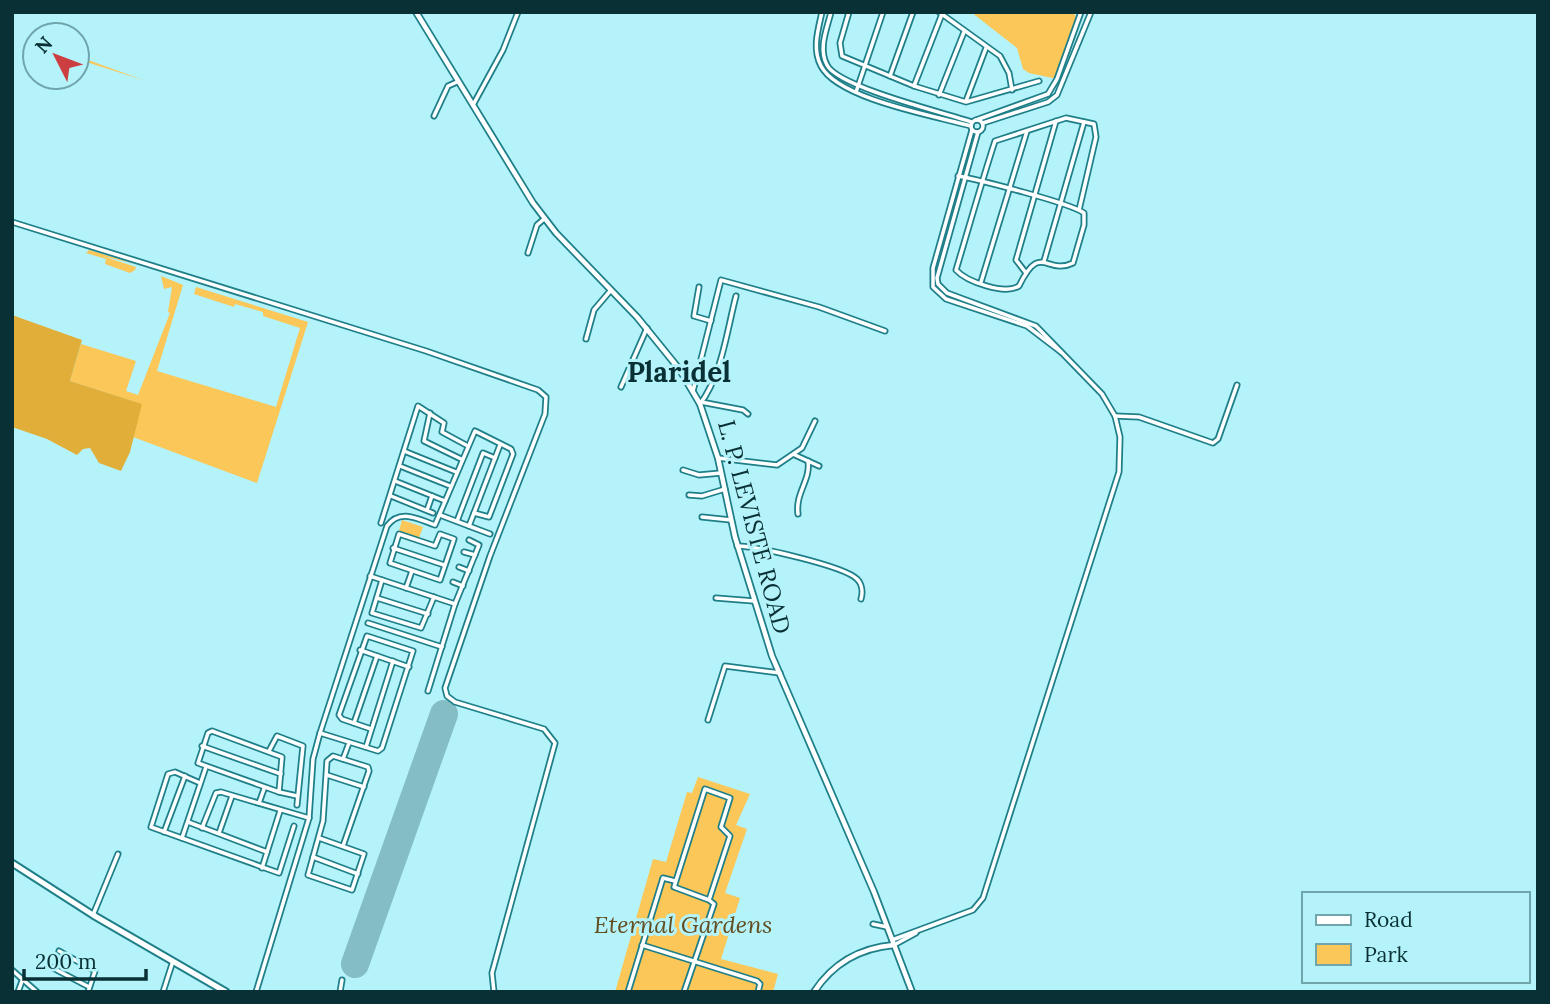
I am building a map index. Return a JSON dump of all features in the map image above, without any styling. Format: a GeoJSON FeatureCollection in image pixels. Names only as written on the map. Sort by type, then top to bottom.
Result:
{"type":"FeatureCollection","features":[{"type":"Feature","properties":{"kind":"highway"},"geometry":{"type":"LineString","coordinates":[[12,863],[93,915],[226,992]]}},
{"type":"Feature","properties":{"kind":"main road","name":"L. P. LEVISTE ROAD"},"geometry":{"type":"LineString","coordinates":[[416,12],[472,107],[545,218],[647,328],[701,403],[718,458],[737,545],[779,673],[912,992]]}},
{"type":"Feature","properties":{"kind":"main road"},"geometry":{"type":"LineString","coordinates":[[814,992],[834,966],[849,956],[893,942]]}},
{"type":"Feature","properties":{"kind":"street"},"geometry":{"type":"LineString","coordinates":[[472,107],[503,50],[518,12]]}},
{"type":"Feature","properties":{"kind":"street"},"geometry":{"type":"LineString","coordinates":[[822,12],[816,40],[821,67],[839,85],[973,124],[1048,102],[1057,95],[1091,12]]}},
{"type":"Feature","properties":{"kind":"street"},"geometry":{"type":"LineString","coordinates":[[831,12],[823,43],[826,65],[833,74],[857,86],[973,124],[978,132]]}},
{"type":"Feature","properties":{"kind":"street"},"geometry":{"type":"LineString","coordinates":[[849,12],[839,50],[842,55],[939,96],[966,102],[1039,81]]}},
{"type":"Feature","properties":{"kind":"street"},"geometry":{"type":"LineString","coordinates":[[856,92],[883,12]]}},
{"type":"Feature","properties":{"kind":"street"},"geometry":{"type":"LineString","coordinates":[[890,76],[914,12]]}},
{"type":"Feature","properties":{"kind":"street"},"geometry":{"type":"LineString","coordinates":[[973,124],[1048,94],[1058,79],[1082,12]]}},
{"type":"Feature","properties":{"kind":"street"},"geometry":{"type":"LineString","coordinates":[[914,86],[940,13],[1000,56],[1009,73],[1012,90]]}},
{"type":"Feature","properties":{"kind":"street"},"geometry":{"type":"LineString","coordinates":[[939,96],[964,32]]}},
{"type":"Feature","properties":{"kind":"street"},"geometry":{"type":"LineString","coordinates":[[966,102],[986,48]]}},
{"type":"Feature","properties":{"kind":"street"},"geometry":{"type":"LineString","coordinates":[[434,116],[448,86],[457,82]]}},
{"type":"Feature","properties":{"kind":"street"},"geometry":{"type":"LineString","coordinates":[[958,176],[983,182],[1035,198],[1061,204],[1079,210],[1085,217],[1073,263],[1065,266],[1044,261],[1029,267],[1019,286],[1012,290],[981,282],[956,270],[983,182],[995,141],[1066,118],[1096,127],[1079,210]]}},
{"type":"Feature","properties":{"kind":"street"},"geometry":{"type":"LineString","coordinates":[[1026,273],[1016,260],[1056,121]]}},
{"type":"Feature","properties":{"kind":"street"},"geometry":{"type":"LineString","coordinates":[[1044,261],[1084,122]]}},
{"type":"Feature","properties":{"kind":"street"},"geometry":{"type":"LineString","coordinates":[[893,942],[973,910],[986,889],[1119,472],[1120,437],[1115,416],[1102,394],[1027,321],[947,293],[938,284],[937,278],[978,132],[983,123]]}},
{"type":"Feature","properties":{"kind":"street"},"geometry":{"type":"LineString","coordinates":[[973,124],[933,268],[933,287],[946,299],[1027,326],[1061,352]]}},
{"type":"Feature","properties":{"kind":"street"},"geometry":{"type":"LineString","coordinates":[[981,282],[1027,131]]}},
{"type":"Feature","properties":{"kind":"street"},"geometry":{"type":"LineString","coordinates":[[528,253],[535,229],[545,218]]}},
{"type":"Feature","properties":{"kind":"street"},"geometry":{"type":"LineString","coordinates":[[12,222],[426,351],[538,390],[546,397],[545,414],[490,556],[445,688],[447,696],[455,702],[544,729],[555,743],[492,973],[494,992]]}},
{"type":"Feature","properties":{"kind":"street"},"geometry":{"type":"LineString","coordinates":[[693,391],[721,280],[818,307],[885,331]]}},
{"type":"Feature","properties":{"kind":"street"},"geometry":{"type":"LineString","coordinates":[[699,286],[694,316],[711,321]]}},
{"type":"Feature","properties":{"kind":"street"},"geometry":{"type":"LineString","coordinates":[[586,339],[594,310],[611,290]]}},
{"type":"Feature","properties":{"kind":"street"},"geometry":{"type":"LineString","coordinates":[[736,296],[721,355],[701,403],[743,410],[748,414]]}},
{"type":"Feature","properties":{"kind":"street"},"geometry":{"type":"LineString","coordinates":[[621,387],[647,328]]}},
{"type":"Feature","properties":{"kind":"street"},"geometry":{"type":"LineString","coordinates":[[1115,416],[1139,417],[1213,443],[1218,439],[1237,385]]}},
{"type":"Feature","properties":{"kind":"street"},"geometry":{"type":"LineString","coordinates":[[382,523],[418,406],[444,423],[442,432],[467,445]]}},
{"type":"Feature","properties":{"kind":"street"},"geometry":{"type":"LineString","coordinates":[[430,413],[424,441],[461,459]]}},
{"type":"Feature","properties":{"kind":"street"},"geometry":{"type":"LineString","coordinates":[[718,458],[777,465],[802,449],[815,421]]}},
{"type":"Feature","properties":{"kind":"street"},"geometry":{"type":"LineString","coordinates":[[256,992],[309,818],[313,759],[320,733],[370,576],[391,521],[407,515],[435,525],[475,431],[513,454],[489,517],[474,513]]}},
{"type":"Feature","properties":{"kind":"street"},"geometry":{"type":"LineString","coordinates":[[469,526],[500,445]]}},
{"type":"Feature","properties":{"kind":"street"},"geometry":{"type":"LineString","coordinates":[[404,452],[456,472]]}},
{"type":"Feature","properties":{"kind":"street"},"geometry":{"type":"LineString","coordinates":[[457,521],[483,453],[495,458]]}},
{"type":"Feature","properties":{"kind":"street"},"geometry":{"type":"LineString","coordinates":[[795,455],[819,466]]}},
{"type":"Feature","properties":{"kind":"street"},"geometry":{"type":"LineString","coordinates":[[798,514],[797,495],[809,472],[808,461]]}},
{"type":"Feature","properties":{"kind":"street"},"geometry":{"type":"LineString","coordinates":[[400,466],[451,486]]}},
{"type":"Feature","properties":{"kind":"street"},"geometry":{"type":"LineString","coordinates":[[683,470],[699,475],[721,472]]}},
{"type":"Feature","properties":{"kind":"street"},"geometry":{"type":"LineString","coordinates":[[395,481],[445,501]]}},
{"type":"Feature","properties":{"kind":"street"},"geometry":{"type":"LineString","coordinates":[[689,495],[702,496],[725,489]]}},
{"type":"Feature","properties":{"kind":"street"},"geometry":{"type":"LineString","coordinates":[[391,496],[433,513]]}},
{"type":"Feature","properties":{"kind":"street"},"geometry":{"type":"LineString","coordinates":[[427,510],[433,496]]}},
{"type":"Feature","properties":{"kind":"street"},"geometry":{"type":"LineString","coordinates":[[440,515],[490,534]]}},
{"type":"Feature","properties":{"kind":"street"},"geometry":{"type":"LineString","coordinates":[[702,517],[731,520]]}},
{"type":"Feature","properties":{"kind":"street"},"geometry":{"type":"LineString","coordinates":[[399,534],[435,546],[440,534],[454,538],[440,580],[390,563],[393,548],[399,534]]}},
{"type":"Feature","properties":{"kind":"street"},"geometry":{"type":"LineString","coordinates":[[428,691],[454,604],[475,555],[478,543],[469,540]]}},
{"type":"Feature","properties":{"kind":"street"},"geometry":{"type":"LineString","coordinates":[[737,545],[761,546],[780,555],[838,568],[858,579],[863,592],[861,599]]}},
{"type":"Feature","properties":{"kind":"street"},"geometry":{"type":"LineString","coordinates":[[393,548],[445,565]]}},
{"type":"Feature","properties":{"kind":"street"},"geometry":{"type":"LineString","coordinates":[[464,552],[475,555]]}},
{"type":"Feature","properties":{"kind":"street"},"geometry":{"type":"LineString","coordinates":[[459,567],[469,571]]}},
{"type":"Feature","properties":{"kind":"street"},"geometry":{"type":"LineString","coordinates":[[406,588],[412,570]]}},
{"type":"Feature","properties":{"kind":"street"},"geometry":{"type":"LineString","coordinates":[[370,576],[454,604]]}},
{"type":"Feature","properties":{"kind":"street"},"geometry":{"type":"LineString","coordinates":[[382,580],[372,613],[423,628],[433,597]]}},
{"type":"Feature","properties":{"kind":"street"},"geometry":{"type":"LineString","coordinates":[[453,582],[463,586]]}},
{"type":"Feature","properties":{"kind":"street"},"geometry":{"type":"LineString","coordinates":[[377,597],[428,614]]}},
{"type":"Feature","properties":{"kind":"street"},"geometry":{"type":"LineString","coordinates":[[716,598],[754,601]]}},
{"type":"Feature","properties":{"kind":"street"},"geometry":{"type":"LineString","coordinates":[[368,623],[442,647]]}},
{"type":"Feature","properties":{"kind":"street"},"geometry":{"type":"LineString","coordinates":[[320,733],[380,751],[409,667],[412,650],[367,636],[360,650],[340,717],[371,729]]}},
{"type":"Feature","properties":{"kind":"street"},"geometry":{"type":"LineString","coordinates":[[360,650],[409,667]]}},
{"type":"Feature","properties":{"kind":"street"},"geometry":{"type":"LineString","coordinates":[[354,723],[377,656]]}},
{"type":"Feature","properties":{"kind":"street"},"geometry":{"type":"LineString","coordinates":[[366,747],[393,661]]}},
{"type":"Feature","properties":{"kind":"street"},"geometry":{"type":"LineString","coordinates":[[708,720],[724,666],[779,673]]}},
{"type":"Feature","properties":{"kind":"street"},"geometry":{"type":"LineString","coordinates":[[279,792],[282,757],[212,731],[208,733],[198,762],[264,788],[279,792],[298,796]]}},
{"type":"Feature","properties":{"kind":"street"},"geometry":{"type":"LineString","coordinates":[[269,751],[277,736],[303,746],[297,805]]}},
{"type":"Feature","properties":{"kind":"street"},"geometry":{"type":"LineString","coordinates":[[343,759],[349,743]]}},
{"type":"Feature","properties":{"kind":"street"},"geometry":{"type":"LineString","coordinates":[[202,746],[281,774]]}},
{"type":"Feature","properties":{"kind":"street"},"geometry":{"type":"LineString","coordinates":[[319,838],[364,854],[349,891],[310,877],[307,872],[319,838],[329,757],[368,767],[364,787],[343,846]]}},
{"type":"Feature","properties":{"kind":"street"},"geometry":{"type":"LineString","coordinates":[[181,839],[206,767]]}},
{"type":"Feature","properties":{"kind":"street"},"geometry":{"type":"LineString","coordinates":[[200,783],[175,772],[169,775],[151,827],[262,868],[281,871],[293,826]]}},
{"type":"Feature","properties":{"kind":"street"},"geometry":{"type":"LineString","coordinates":[[327,775],[364,787]]}},
{"type":"Feature","properties":{"kind":"street"},"geometry":{"type":"LineString","coordinates":[[164,832],[185,776]]}},
{"type":"Feature","properties":{"kind":"street"},"geometry":{"type":"LineString","coordinates":[[259,803],[264,788]]}},
{"type":"Feature","properties":{"kind":"street"},"geometry":{"type":"LineString","coordinates":[[684,992],[714,904],[676,890],[675,881],[703,791],[727,795],[730,800],[721,827],[730,836],[709,900]]}},
{"type":"Feature","properties":{"kind":"street"},"geometry":{"type":"LineString","coordinates":[[202,828],[216,793],[309,818]]}},
{"type":"Feature","properties":{"kind":"street"},"geometry":{"type":"LineString","coordinates":[[219,834],[232,796]]}},
{"type":"Feature","properties":{"kind":"street"},"geometry":{"type":"LineString","coordinates":[[262,868],[280,811]]}},
{"type":"Feature","properties":{"kind":"street"},"geometry":{"type":"LineString","coordinates":[[188,822],[267,852]]}},
{"type":"Feature","properties":{"kind":"street"},"geometry":{"type":"LineString","coordinates":[[93,915],[118,854]]}},
{"type":"Feature","properties":{"kind":"street"},"geometry":{"type":"LineString","coordinates":[[313,857],[358,874]]}},
{"type":"Feature","properties":{"kind":"street"},"geometry":{"type":"LineString","coordinates":[[628,992],[663,878],[675,881]]}},
{"type":"Feature","properties":{"kind":"street"},"geometry":{"type":"LineString","coordinates":[[873,924],[887,927]]}},
{"type":"Feature","properties":{"kind":"street"},"geometry":{"type":"LineString","coordinates":[[642,945],[697,960],[757,981],[760,984],[758,992]]}},
{"type":"Feature","properties":{"kind":"street"},"geometry":{"type":"LineString","coordinates":[[51,967],[88,989],[95,971],[59,951]]}},
{"type":"Feature","properties":{"kind":"street"},"geometry":{"type":"LineString","coordinates":[[163,992],[173,961]]}},
{"type":"Feature","properties":{"kind":"street"},"geometry":{"type":"LineString","coordinates":[[12,970],[37,992]]}},
{"type":"Feature","properties":{"kind":"street"},"geometry":{"type":"LineString","coordinates":[[340,992],[342,980]]}},
{"type":"Feature","properties":{"kind":"street"},"geometry":{"type":"LineString","coordinates":[[18,992],[22,981]]}},
{"type":"Feature","properties":{"kind":"green space"},"geometry":{"type":"Polygon","coordinates":[[[971,12],[1074,12],[1077,22],[1057,79],[1029,73],[1023,69],[1017,48],[971,12]]]}},
{"type":"Feature","properties":{"kind":"green space"},"geometry":{"type":"Polygon","coordinates":[[[91,61],[146,81],[91,63],[91,61]]]}},
{"type":"Feature","properties":{"kind":"green space"},"geometry":{"type":"Polygon","coordinates":[[[89,250],[136,264],[102,256],[136,267],[135,270],[130,273],[105,264],[106,259],[86,253],[89,250]]]}},
{"type":"Feature","properties":{"kind":"green space"},"geometry":{"type":"Polygon","coordinates":[[[161,276],[183,285],[157,371],[276,407],[300,328],[263,316],[263,312],[235,304],[234,307],[194,294],[196,287],[308,322],[257,483],[133,437],[141,404],[70,381],[81,344],[136,361],[126,391],[138,395],[170,313],[172,287],[164,289],[161,276]]]}},
{"type":"Feature","properties":{"kind":"green space"},"geometry":{"type":"Polygon","coordinates":[[[402,520],[423,527],[419,538],[399,531],[402,520]]]}},
{"type":"Feature","properties":{"kind":"green space","name":"Eternal Gardens"},"geometry":{"type":"Polygon","coordinates":[[[698,777],[750,794],[736,825],[747,829],[725,893],[740,898],[721,959],[778,974],[773,992],[615,992],[653,859],[666,862],[687,792],[692,793],[698,777]]]}},
{"type":"Feature","properties":{"kind":"shaded area"},"geometry":{"type":"Polygon","coordinates":[[[12,315],[82,340],[70,381],[142,404],[130,452],[121,471],[99,463],[90,448],[83,449],[77,455],[47,439],[12,427],[12,315]]]}},
{"type":"Feature","properties":{"kind":"runway"},"geometry":{"type":"LineString","coordinates":[[355,964],[444,714]]}},
{"type":"Feature","properties":{"kind":"district","name":"Plaridel"},"geometry":{"type":"Point","coordinates":[679,372]}}]}
